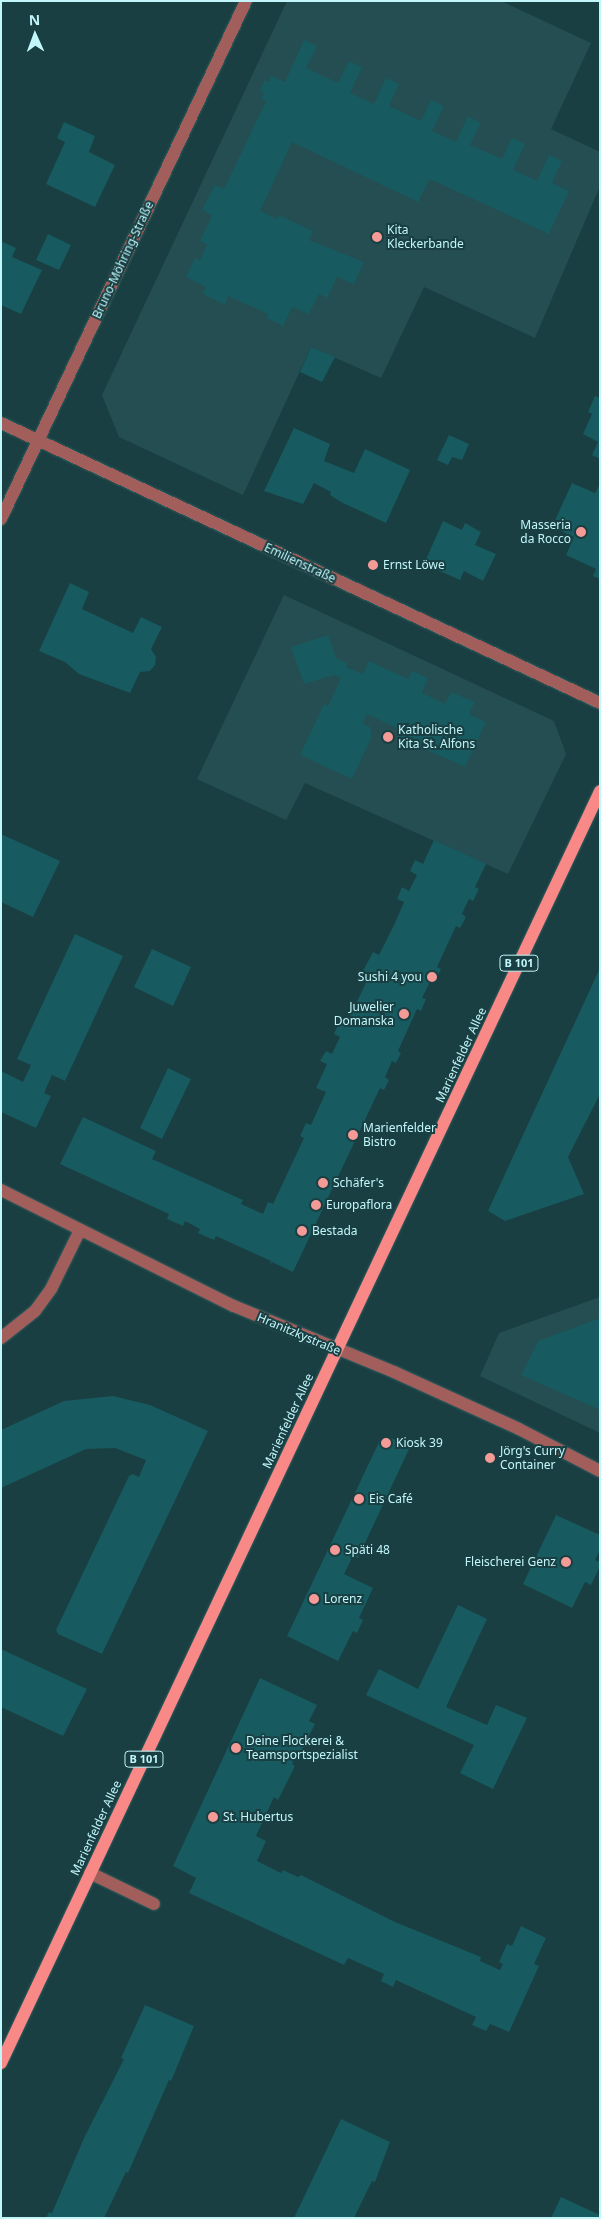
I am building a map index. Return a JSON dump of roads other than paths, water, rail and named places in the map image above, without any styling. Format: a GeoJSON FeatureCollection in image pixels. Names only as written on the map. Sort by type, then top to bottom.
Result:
{"type":"FeatureCollection","features":[{"type":"Feature","properties":{"kind":"main road","name":"Marienfelder Allee"},"geometry":{"type":"LineString","coordinates":[[1,2062],[600,791]]}},
{"type":"Feature","properties":{"kind":"street","name":"Bruno-Möhring-Straße"},"geometry":{"type":"LineString","coordinates":[[1,519],[246,1]]}},
{"type":"Feature","properties":{"kind":"street","name":"Emilienstraße"},"geometry":{"type":"LineString","coordinates":[[1,423],[600,703]]}},
{"type":"Feature","properties":{"kind":"street","name":"Hranitzkystraße"},"geometry":{"type":"LineString","coordinates":[[1,1190],[234,1306],[394,1372],[519,1429],[600,1471]]}},
{"type":"Feature","properties":{"kind":"street"},"geometry":{"type":"LineString","coordinates":[[1,1338],[35,1311],[51,1289],[80,1230]]}},
{"type":"Feature","properties":{"kind":"street"},"geometry":{"type":"LineString","coordinates":[[90,1873],[154,1904]]}},
{"type":"Feature","properties":{"kind":"place","name":"Kita Kleckerbande"},"geometry":{"type":"Point","coordinates":[377,237]}},
{"type":"Feature","properties":{"kind":"place","name":"Masseria da Rocco"},"geometry":{"type":"Point","coordinates":[581,532]}},
{"type":"Feature","properties":{"kind":"place","name":"Ernst Löwe"},"geometry":{"type":"Point","coordinates":[373,565]}},
{"type":"Feature","properties":{"kind":"place","name":"Katholische Kita St. Alfons"},"geometry":{"type":"Point","coordinates":[388,737]}},
{"type":"Feature","properties":{"kind":"place","name":"Sushi 4 you"},"geometry":{"type":"Point","coordinates":[432,977]}},
{"type":"Feature","properties":{"kind":"place","name":"Juwelier Domanska"},"geometry":{"type":"Point","coordinates":[404,1014]}},
{"type":"Feature","properties":{"kind":"place","name":"Marienfelder Bistro"},"geometry":{"type":"Point","coordinates":[353,1135]}},
{"type":"Feature","properties":{"kind":"place","name":"Schäfer's"},"geometry":{"type":"Point","coordinates":[323,1183]}},
{"type":"Feature","properties":{"kind":"place","name":"Europaflora"},"geometry":{"type":"Point","coordinates":[316,1205]}},
{"type":"Feature","properties":{"kind":"place","name":"Bestada"},"geometry":{"type":"Point","coordinates":[302,1231]}},
{"type":"Feature","properties":{"kind":"place","name":"Kiosk 39"},"geometry":{"type":"Point","coordinates":[386,1443]}},
{"type":"Feature","properties":{"kind":"place","name":"Jörg's Curry Container"},"geometry":{"type":"Point","coordinates":[490,1458]}},
{"type":"Feature","properties":{"kind":"place","name":"Eis Café"},"geometry":{"type":"Point","coordinates":[359,1499]}},
{"type":"Feature","properties":{"kind":"place","name":"Späti 48"},"geometry":{"type":"Point","coordinates":[335,1550]}},
{"type":"Feature","properties":{"kind":"place","name":"Fleischerei Genz"},"geometry":{"type":"Point","coordinates":[566,1562]}},
{"type":"Feature","properties":{"kind":"place","name":"Lorenz"},"geometry":{"type":"Point","coordinates":[314,1599]}},
{"type":"Feature","properties":{"kind":"place","name":"Deine Flockerei & Teamsportspezialist"},"geometry":{"type":"Point","coordinates":[236,1748]}},
{"type":"Feature","properties":{"kind":"place","name":"St. Hubertus"},"geometry":{"type":"Point","coordinates":[213,1817]}}]}
